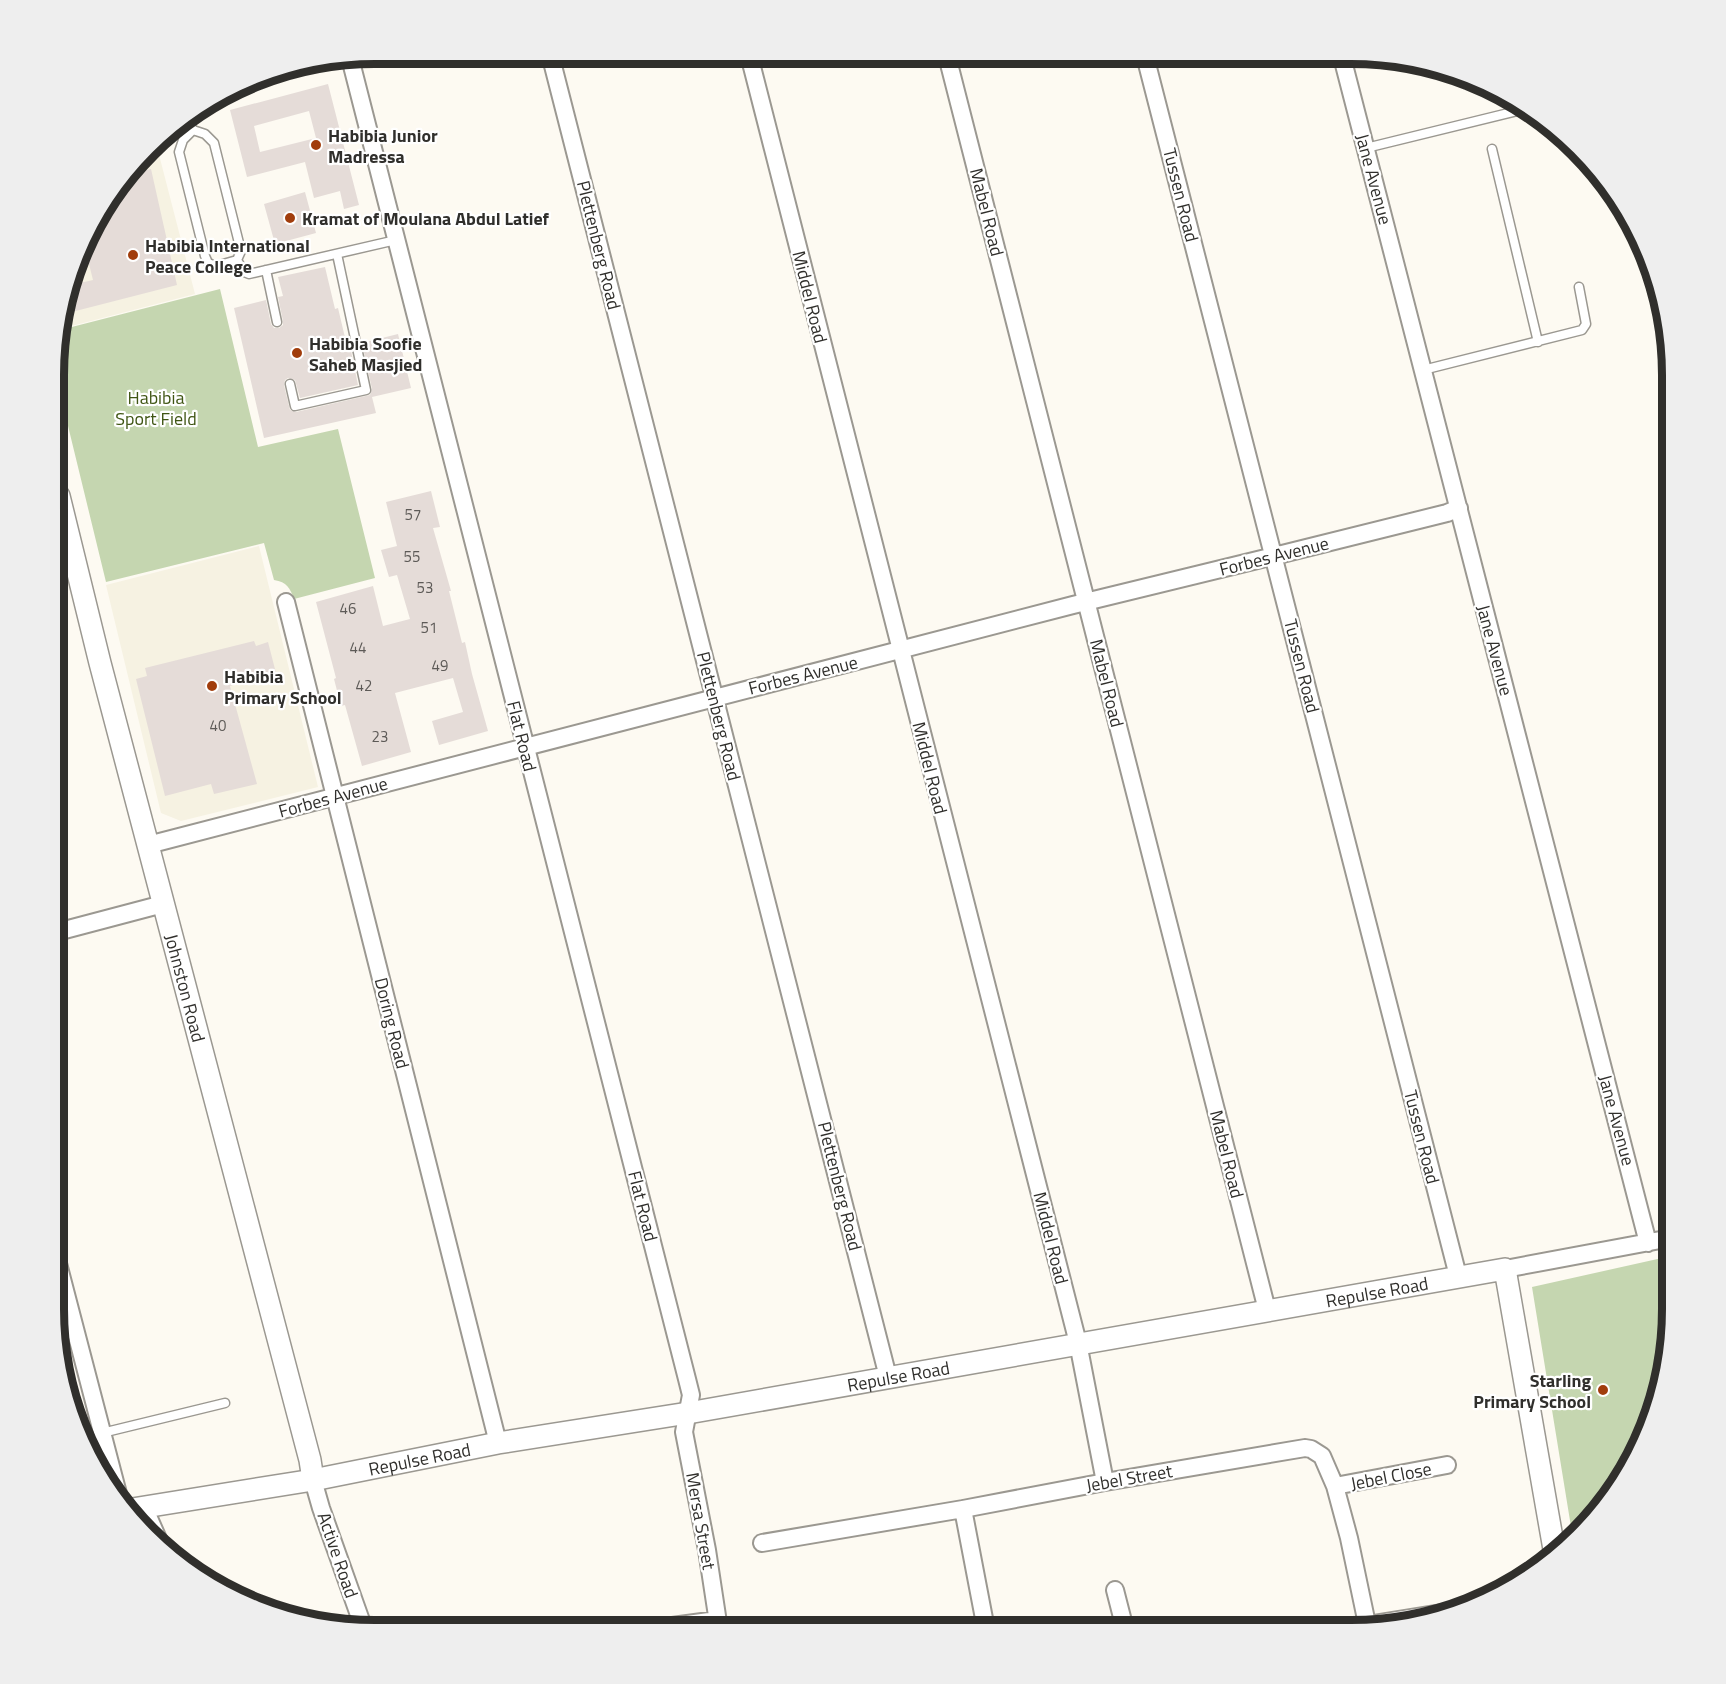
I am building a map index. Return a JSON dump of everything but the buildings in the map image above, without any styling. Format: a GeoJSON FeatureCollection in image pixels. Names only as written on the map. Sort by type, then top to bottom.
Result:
{"type":"FeatureCollection","features":[{"type":"Feature","properties":{"kind":"street","name":"Plettenberg Road"},"geometry":{"type":"LineString","coordinates":[[553,64],[888,1377]]}},
{"type":"Feature","properties":{"kind":"street","name":"Middel Road"},"geometry":{"type":"LineString","coordinates":[[750,64],[1078,1343],[1105,1482]]}},
{"type":"Feature","properties":{"kind":"street","name":"Mabel Road"},"geometry":{"type":"LineString","coordinates":[[949,64],[1267,1310]]}},
{"type":"Feature","properties":{"kind":"street","name":"Tussen Road"},"geometry":{"type":"LineString","coordinates":[[1147,64],[1458,1276]]}},
{"type":"Feature","properties":{"kind":"street","name":"Jane Avenue"},"geometry":{"type":"LineString","coordinates":[[1344,64],[1648,1243]]}},
{"type":"Feature","properties":{"kind":"street","name":"Flat Road"},"geometry":{"type":"LineString","coordinates":[[352,65],[691,1395],[687,1413]]}},
{"type":"Feature","properties":{"kind":"street","name":"Forbes Avenue"},"geometry":{"type":"LineString","coordinates":[[148,845],[1086,601],[1447,513],[1459,508]]}},
{"type":"Feature","properties":{"kind":"street","name":"Johnston Road"},"geometry":{"type":"LineString","coordinates":[[64,516],[100,663],[304,1437],[313,1480]]}},
{"type":"Feature","properties":{"kind":"street","name":"Doring Road"},"geometry":{"type":"LineString","coordinates":[[286,603],[498,1443]]}},
{"type":"Feature","properties":{"kind":"street"},"geometry":{"type":"LineString","coordinates":[[64,930],[163,904]]}},
{"type":"Feature","properties":{"kind":"street","name":"Repulse Road"},"geometry":{"type":"LineString","coordinates":[[137,1508],[313,1480],[498,1443],[687,1413],[1662,1240]]}},
{"type":"Feature","properties":{"kind":"street"},"geometry":{"type":"LineString","coordinates":[[1505,1269],[1553,1544]]}},
{"type":"Feature","properties":{"kind":"street"},"geometry":{"type":"LineString","coordinates":[[64,1287],[113,1475]]}},
{"type":"Feature","properties":{"kind":"street","name":"Mersa Street"},"geometry":{"type":"LineString","coordinates":[[687,1413],[684,1432],[707,1550],[717,1620]]}},
{"type":"Feature","properties":{"kind":"street","name":"Jebel Street"},"geometry":{"type":"LineString","coordinates":[[762,1543],[1305,1448],[1322,1456],[1335,1486],[1366,1619]]}},
{"type":"Feature","properties":{"kind":"street","name":"Jebel Close"},"geometry":{"type":"LineString","coordinates":[[1335,1486],[1447,1465]]}},
{"type":"Feature","properties":{"kind":"street","name":"Active Road"},"geometry":{"type":"LineString","coordinates":[[313,1480],[361,1619]]}},
{"type":"Feature","properties":{"kind":"street"},"geometry":{"type":"LineString","coordinates":[[963,1509],[984,1620]]}},
{"type":"Feature","properties":{"kind":"street"},"geometry":{"type":"LineString","coordinates":[[1115,1590],[1123,1620]]}},
{"type":"Feature","properties":{"kind":"lane"},"geometry":{"type":"LineString","coordinates":[[1366,148],[1515,112]]}},
{"type":"Feature","properties":{"kind":"lane"},"geometry":{"type":"LineString","coordinates":[[191,126],[193,130],[205,134],[214,143],[241,250],[237,260]]}},
{"type":"Feature","properties":{"kind":"lane"},"geometry":{"type":"LineString","coordinates":[[193,130],[183,140],[179,152],[204,256],[208,263],[216,266],[237,260]]}},
{"type":"Feature","properties":{"kind":"lane"},"geometry":{"type":"LineString","coordinates":[[1491,149],[1539,342]]}},
{"type":"Feature","properties":{"kind":"lane"},"geometry":{"type":"LineString","coordinates":[[237,260],[244,272],[249,274],[396,240]]}},
{"type":"Feature","properties":{"kind":"lane"},"geometry":{"type":"LineString","coordinates":[[290,384],[295,406],[366,390],[337,254]]}},
{"type":"Feature","properties":{"kind":"lane"},"geometry":{"type":"LineString","coordinates":[[266,270],[277,322]]}},
{"type":"Feature","properties":{"kind":"lane"},"geometry":{"type":"LineString","coordinates":[[1423,370],[1582,330],[1586,324],[1579,287]]}},
{"type":"Feature","properties":{"kind":"lane"},"geometry":{"type":"LineString","coordinates":[[102,1433],[225,1403]]}},
{"type":"Feature","properties":{"kind":"shaded area","name":"Habibia International Peace College"},"geometry":{"type":"Polygon","coordinates":[[[159,153],[195,294],[68,327],[75,295],[88,256],[106,220],[129,186],[159,153]]]}},
{"type":"Feature","properties":{"kind":"shaded area","name":"Habibia Primary School"},"geometry":{"type":"Polygon","coordinates":[[[259,546],[318,787],[181,821],[161,813],[106,585],[259,546]]]}},
{"type":"Feature","properties":{"kind":"green space","name":"Habibia Sport Field"},"geometry":{"type":"Polygon","coordinates":[[[220,289],[258,447],[338,429],[375,578],[294,599],[287,586],[274,580],[264,543],[106,582],[64,409],[68,328],[220,289]]]}},
{"type":"Feature","properties":{"kind":"green space","name":"Starling Primary School"},"geometry":{"type":"Polygon","coordinates":[[[1662,1258],[1659,1349],[1645,1408],[1620,1464],[1597,1498],[1571,1527],[1532,1287],[1662,1258]]]}},
{"type":"Feature","properties":{"kind":"place","name":"Habibia Junior Madressa"},"geometry":{"type":"Point","coordinates":[316,145]}},
{"type":"Feature","properties":{"kind":"place","name":"Kramat of Moulana Abdul Latief"},"geometry":{"type":"Point","coordinates":[290,218]}},
{"type":"Feature","properties":{"kind":"place","name":"Habibia International Peace College"},"geometry":{"type":"Point","coordinates":[133,255]}},
{"type":"Feature","properties":{"kind":"place","name":"Habibia Soofie Saheb Masjied"},"geometry":{"type":"Point","coordinates":[297,353]}},
{"type":"Feature","properties":{"kind":"place","name":"Habibia Primary School"},"geometry":{"type":"Point","coordinates":[212,686]}},
{"type":"Feature","properties":{"kind":"place","name":"Starling Primary School"},"geometry":{"type":"Point","coordinates":[1603,1390]}}]}
